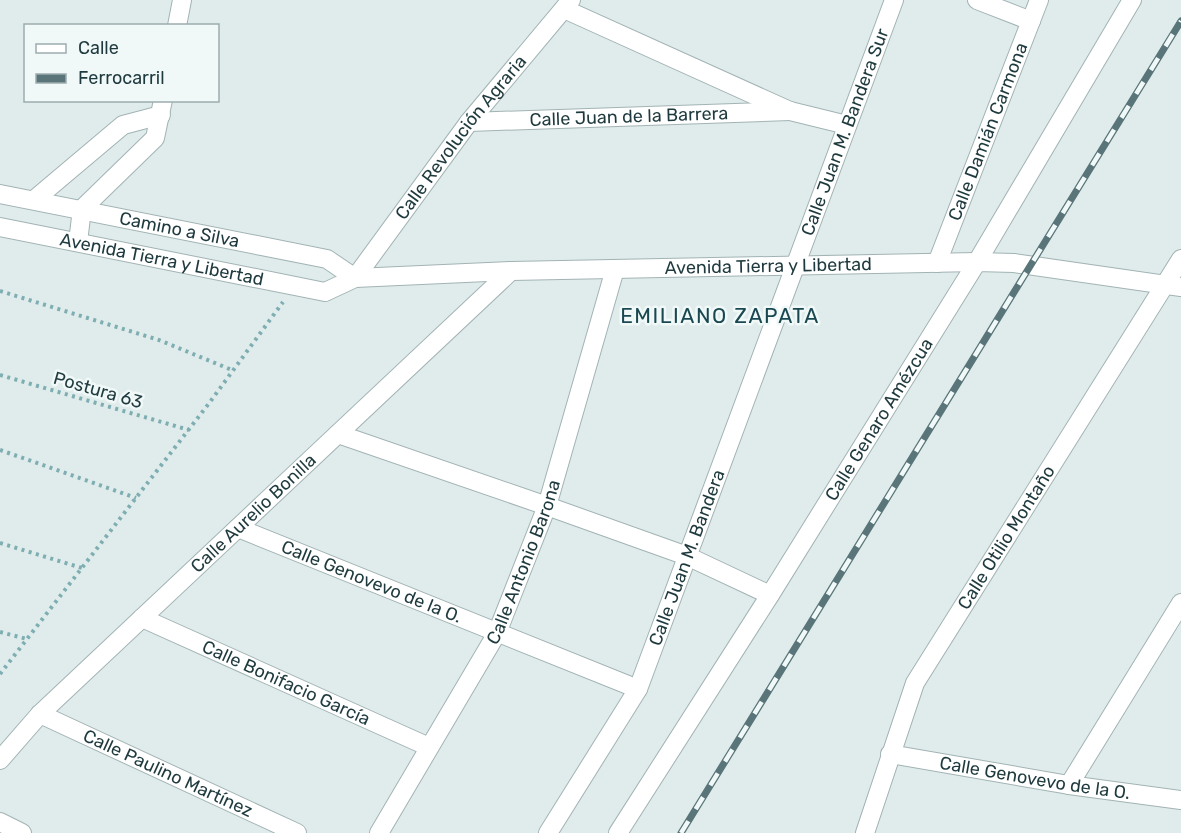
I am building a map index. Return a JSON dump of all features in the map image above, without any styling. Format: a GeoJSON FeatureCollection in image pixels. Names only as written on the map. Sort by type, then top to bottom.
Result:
{"type":"FeatureCollection","features":[{"type":"Feature","properties":{"kind":"street"},"geometry":{"type":"LineString","coordinates":[[177,24],[182,0]]}},
{"type":"Feature","properties":{"kind":"street","name":"Calle Juan M. Bandera Sur"},"geometry":{"type":"LineString","coordinates":[[794,266],[894,0]]}},
{"type":"Feature","properties":{"kind":"street"},"geometry":{"type":"LineString","coordinates":[[977,0],[1030,21]]}},
{"type":"Feature","properties":{"kind":"street","name":"Calle Damián Carmona"},"geometry":{"type":"LineString","coordinates":[[937,263],[1039,0]]}},
{"type":"Feature","properties":{"kind":"street","name":"Calle Genaro Amézcua"},"geometry":{"type":"LineString","coordinates":[[618,833],[977,262],[1132,0]]}},
{"type":"Feature","properties":{"kind":"street","name":"Calle Juan de la Barrera"},"geometry":{"type":"LineString","coordinates":[[567,4],[790,111],[847,125]]}},
{"type":"Feature","properties":{"kind":"street","name":"Calle Revolución Agraria"},"geometry":{"type":"LineString","coordinates":[[355,278],[469,122],[567,4]]}},
{"type":"Feature","properties":{"kind":"street"},"geometry":{"type":"LineString","coordinates":[[34,200],[123,125],[162,108]]}},
{"type":"Feature","properties":{"kind":"street"},"geometry":{"type":"LineString","coordinates":[[78,242],[82,209],[155,138],[162,108]]}},
{"type":"Feature","properties":{"kind":"street","name":"Calle Juan de la Barrera"},"geometry":{"type":"LineString","coordinates":[[469,122],[790,111]]}},
{"type":"Feature","properties":{"kind":"street","name":"Camino a Silva"},"geometry":{"type":"LineString","coordinates":[[0,194],[327,259],[355,278]]}},
{"type":"Feature","properties":{"kind":"street","name":"Avenida Tierra y Libertad"},"geometry":{"type":"LineString","coordinates":[[0,227],[325,292],[355,278],[615,269],[977,262],[1014,263],[1173,285]]}},
{"type":"Feature","properties":{"kind":"street","name":"Calle Otilio Montaño"},"geometry":{"type":"LineString","coordinates":[[866,833],[915,683],[1173,285],[1181,259]]}},
{"type":"Feature","properties":{"kind":"street","name":"Calle Juan M. Bandera"},"geometry":{"type":"LineString","coordinates":[[548,833],[638,689],[794,266]]}},
{"type":"Feature","properties":{"kind":"street","name":"Calle Antonio Barona"},"geometry":{"type":"LineString","coordinates":[[379,833],[497,633],[547,506],[615,269]]}},
{"type":"Feature","properties":{"kind":"street","name":"Calle Aurelio Bonilla"},"geometry":{"type":"LineString","coordinates":[[0,760],[40,714],[511,272]]}},
{"type":"Feature","properties":{"kind":"street"},"geometry":{"type":"LineString","coordinates":[[338,434],[687,556],[770,594]]}},
{"type":"Feature","properties":{"kind":"street","name":"Calle Genovevo de la O."},"geometry":{"type":"LineString","coordinates":[[238,528],[638,689]]}},
{"type":"Feature","properties":{"kind":"street"},"geometry":{"type":"LineString","coordinates":[[1069,785],[1181,603]]}},
{"type":"Feature","properties":{"kind":"street","name":"Calle Bonifacio García"},"geometry":{"type":"LineString","coordinates":[[142,618],[429,747]]}},
{"type":"Feature","properties":{"kind":"street","name":"Calle Paulino Martínez"},"geometry":{"type":"LineString","coordinates":[[40,714],[297,833]]}},
{"type":"Feature","properties":{"kind":"street","name":"Calle Genovevo de la O."},"geometry":{"type":"LineString","coordinates":[[890,754],[1069,785],[1181,800]]}},
{"type":"Feature","properties":{"kind":"street"},"geometry":{"type":"LineString","coordinates":[[0,822],[22,833]]}},
{"type":"Feature","properties":{"kind":"path"},"geometry":{"type":"LineString","coordinates":[[0,674],[189,430],[294,287]]}},
{"type":"Feature","properties":{"kind":"path"},"geometry":{"type":"LineString","coordinates":[[0,291],[159,340],[232,370]]}},
{"type":"Feature","properties":{"kind":"path","name":"Postura 63"},"geometry":{"type":"LineString","coordinates":[[0,375],[189,430]]}},
{"type":"Feature","properties":{"kind":"path"},"geometry":{"type":"LineString","coordinates":[[0,450],[136,498]]}},
{"type":"Feature","properties":{"kind":"path"},"geometry":{"type":"LineString","coordinates":[[0,543],[82,568]]}},
{"type":"Feature","properties":{"kind":"path"},"geometry":{"type":"LineString","coordinates":[[0,632],[27,639]]}},
{"type":"Feature","properties":{"kind":"railway"},"geometry":{"type":"LineString","coordinates":[[681,833],[1181,21]]}},
{"type":"Feature","properties":{"kind":"district","name":"EMILIANO ZAPATA"},"geometry":{"type":"Point","coordinates":[720,315]}}]}
